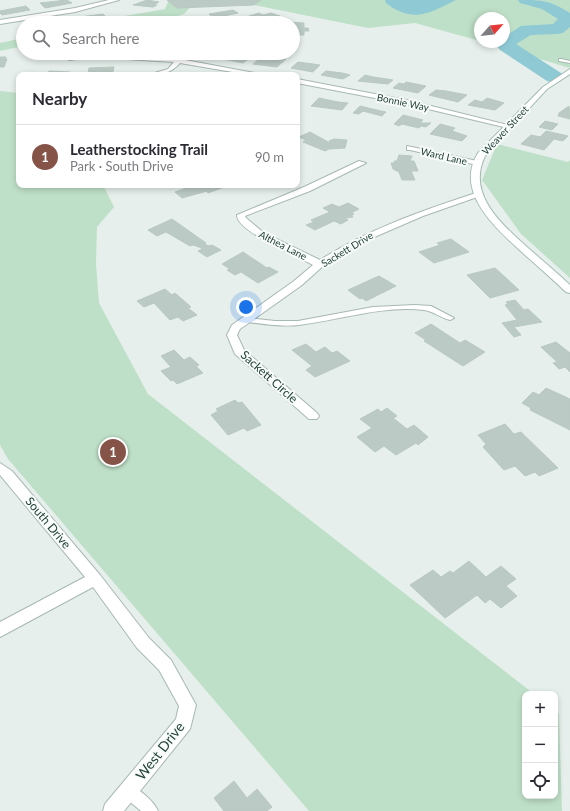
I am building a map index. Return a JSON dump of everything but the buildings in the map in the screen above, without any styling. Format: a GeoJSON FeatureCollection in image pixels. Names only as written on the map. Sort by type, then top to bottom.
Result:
{"type":"FeatureCollection","features":[{"type":"Feature","properties":{"kind":"street"},"geometry":{"type":"LineString","coordinates":[[38,16],[75,10],[116,0]]}},
{"type":"Feature","properties":{"kind":"street"},"geometry":{"type":"LineString","coordinates":[[0,22],[16,19]]}},
{"type":"Feature","properties":{"kind":"street"},"geometry":{"type":"LineString","coordinates":[[162,72],[170,70],[180,60],[246,72]]}},
{"type":"Feature","properties":{"kind":"street","name":"Weaver Street"},"geometry":{"type":"LineString","coordinates":[[570,71],[545,88],[481,155],[477,163],[476,182],[481,202],[496,224],[570,290]]}},
{"type":"Feature","properties":{"kind":"street","name":"Bonnie Way"},"geometry":{"type":"LineString","coordinates":[[300,82],[411,103],[508,126]]}},
{"type":"Feature","properties":{"kind":"street"},"geometry":{"type":"LineString","coordinates":[[302,89],[312,84]]}},
{"type":"Feature","properties":{"kind":"street","name":"Ward Lane"},"geometry":{"type":"LineString","coordinates":[[410,148],[477,163]]}},
{"type":"Feature","properties":{"kind":"street","name":"Althea Lane"},"geometry":{"type":"LineString","coordinates":[[320,264],[261,235],[242,219],[242,215],[308,189],[362,163]]}},
{"type":"Feature","properties":{"kind":"street","name":"Sackett Drive"},"geometry":{"type":"LineString","coordinates":[[232,334],[236,327],[298,283],[320,264],[353,243],[420,214],[479,195]]}},
{"type":"Feature","properties":{"kind":"street","name":"Sackett Circle"},"geometry":{"type":"LineString","coordinates":[[232,334],[239,352],[313,416]]}},
{"type":"Feature","properties":{"kind":"street","name":"South Drive"},"geometry":{"type":"LineString","coordinates":[[0,468],[13,480],[96,579],[143,643],[165,665]]}},
{"type":"Feature","properties":{"kind":"street"},"geometry":{"type":"LineString","coordinates":[[0,630],[96,579]]}},
{"type":"Feature","properties":{"kind":"street","name":"West Drive"},"geometry":{"type":"LineString","coordinates":[[112,811],[184,723],[188,706],[165,665]]}},
{"type":"Feature","properties":{"kind":"lane"},"geometry":{"type":"LineString","coordinates":[[561,60],[570,62]]}},
{"type":"Feature","properties":{"kind":"lane"},"geometry":{"type":"LineString","coordinates":[[247,320],[275,323],[298,323],[374,309],[415,307],[428,308],[450,318]]}},
{"type":"Feature","properties":{"kind":"lane"},"geometry":{"type":"LineString","coordinates":[[128,791],[151,811]]}},
{"type":"Feature","properties":{"kind":"green space"},"geometry":{"type":"Polygon","coordinates":[[[167,0],[196,1],[184,14],[177,16],[125,16],[165,9],[168,2],[167,0]]]}},
{"type":"Feature","properties":{"kind":"green space"},"geometry":{"type":"Polygon","coordinates":[[[261,0],[570,0],[570,68],[502,48],[510,48],[510,12],[474,12],[474,39],[415,23],[368,28],[254,5],[261,0]]]}},
{"type":"Feature","properties":{"kind":"green space"},"geometry":{"type":"Polygon","coordinates":[[[16,40],[16,48],[0,51],[0,43],[16,40]]]}},
{"type":"Feature","properties":{"kind":"green space"},"geometry":{"type":"Polygon","coordinates":[[[0,91],[16,93],[16,188],[104,188],[114,207],[97,227],[96,264],[99,303],[148,394],[530,691],[522,691],[522,799],[558,799],[558,713],[559,714],[562,811],[309,811],[8,459],[0,445],[0,91]]]}},
{"type":"Feature","properties":{"kind":"green space"},"geometry":{"type":"Polygon","coordinates":[[[497,144],[568,162],[570,160],[570,278],[521,234],[482,180],[497,144]]]}},
{"type":"Feature","properties":{"kind":"water"},"geometry":{"type":"Polygon","coordinates":[[[385,0],[456,0],[430,12],[413,15],[396,9],[386,3],[385,0]]]}},
{"type":"Feature","properties":{"kind":"waterway"},"geometry":{"type":"LineString","coordinates":[[526,0],[548,6],[569,19],[557,29],[527,30],[509,41],[506,46],[554,77]]}},
{"type":"Feature","properties":{"kind":"place","name":"Leatherstocking Trail"},"geometry":{"type":"Point","coordinates":[113,452]}}]}
